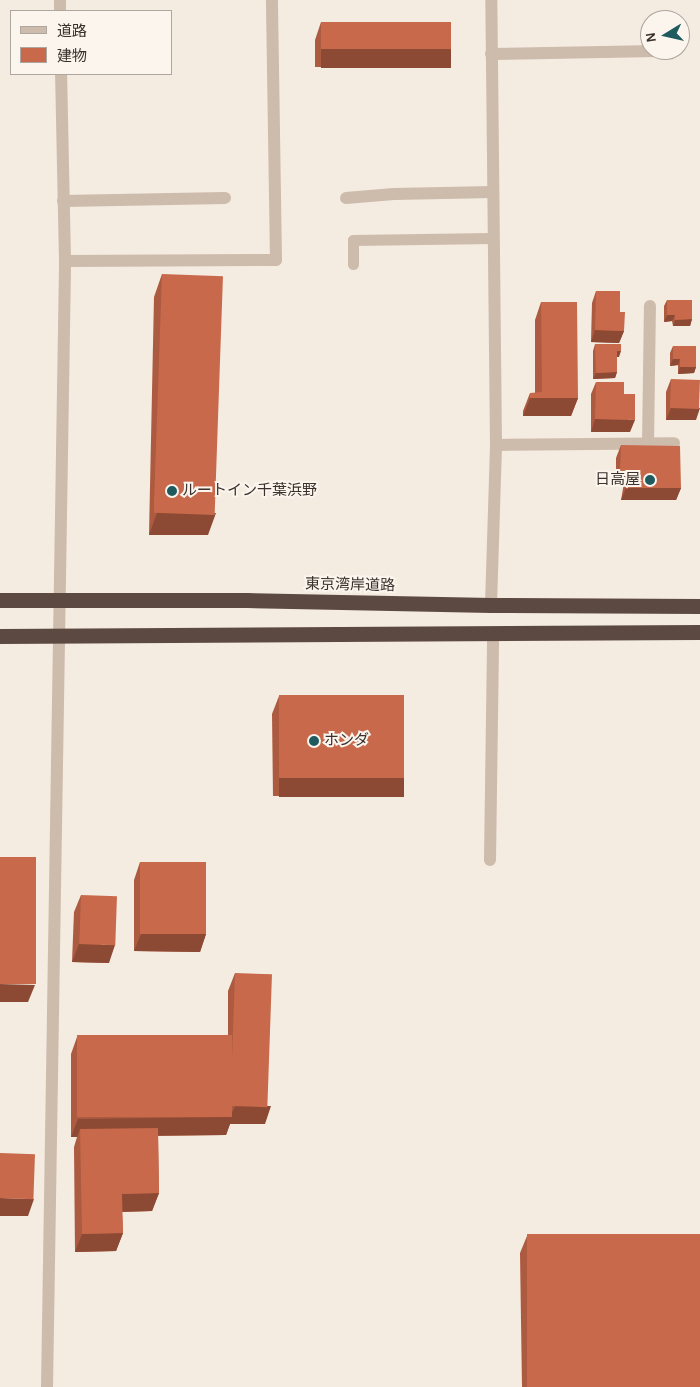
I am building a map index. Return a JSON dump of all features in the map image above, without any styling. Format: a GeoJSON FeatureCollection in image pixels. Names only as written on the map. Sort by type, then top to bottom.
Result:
{"type":"FeatureCollection","features":[{"type":"Feature","properties":{"kind":"highway","name":"東京湾岸道路"},"geometry":{"type":"LineString","coordinates":[[0,600],[256,600],[491,605],[700,606]]}},
{"type":"Feature","properties":{"kind":"highway"},"geometry":{"type":"LineString","coordinates":[[0,636],[700,632]]}},
{"type":"Feature","properties":{"kind":"street"},"geometry":{"type":"LineString","coordinates":[[65,261],[276,260],[272,0]]}},
{"type":"Feature","properties":{"kind":"street"},"geometry":{"type":"LineString","coordinates":[[491,0],[496,445],[491,605]]}},
{"type":"Feature","properties":{"kind":"street"},"geometry":{"type":"LineString","coordinates":[[491,54],[640,52]]}},
{"type":"Feature","properties":{"kind":"street"},"geometry":{"type":"LineString","coordinates":[[47,1387],[65,261],[61,75]]}},
{"type":"Feature","properties":{"kind":"street"},"geometry":{"type":"LineString","coordinates":[[346,198],[394,194],[493,192]]}},
{"type":"Feature","properties":{"kind":"street"},"geometry":{"type":"LineString","coordinates":[[63,201],[225,198]]}},
{"type":"Feature","properties":{"kind":"street"},"geometry":{"type":"LineString","coordinates":[[648,445],[650,306]]}},
{"type":"Feature","properties":{"kind":"street"},"geometry":{"type":"LineString","coordinates":[[496,445],[648,445],[674,443]]}},
{"type":"Feature","properties":{"kind":"street"},"geometry":{"type":"LineString","coordinates":[[490,860],[493,633]]}},
{"type":"Feature","properties":{"kind":"lane"},"geometry":{"type":"LineString","coordinates":[[353,264],[353,240],[493,238]]}},
{"type":"Feature","properties":{"kind":"building"},"geometry":{"type":"Polygon","coordinates":[[[321,22],[451,22],[451,49],[321,49],[321,22]]]}},
{"type":"Feature","properties":{"kind":"building"},"geometry":{"type":"Polygon","coordinates":[[[162,274],[223,276],[215,515],[154,513],[162,274]]]}},
{"type":"Feature","properties":{"kind":"building"},"geometry":{"type":"Polygon","coordinates":[[[596,291],[620,291],[620,312],[625,312],[624,331],[595,330],[596,291]]]}},
{"type":"Feature","properties":{"kind":"building"},"geometry":{"type":"Polygon","coordinates":[[[667,300],[692,300],[692,319],[675,320],[675,315],[667,315],[667,300]]]}},
{"type":"Feature","properties":{"kind":"building"},"geometry":{"type":"Polygon","coordinates":[[[541,302],[577,302],[578,398],[530,398],[530,393],[542,392],[541,302]]]}},
{"type":"Feature","properties":{"kind":"building"},"geometry":{"type":"Polygon","coordinates":[[[595,344],[621,344],[621,351],[617,351],[617,372],[596,373],[595,344]]]}},
{"type":"Feature","properties":{"kind":"building"},"geometry":{"type":"Polygon","coordinates":[[[673,346],[696,346],[696,367],[680,367],[680,359],[673,359],[673,346]]]}},
{"type":"Feature","properties":{"kind":"building"},"geometry":{"type":"Polygon","coordinates":[[[671,379],[700,380],[699,409],[670,408],[671,379]]]}},
{"type":"Feature","properties":{"kind":"building"},"geometry":{"type":"Polygon","coordinates":[[[596,382],[624,382],[624,394],[635,394],[635,420],[595,419],[596,382]]]}},
{"type":"Feature","properties":{"kind":"building"},"geometry":{"type":"Polygon","coordinates":[[[621,445],[680,446],[681,488],[626,488],[628,471],[620,471],[621,445]]]}},
{"type":"Feature","properties":{"kind":"building"},"geometry":{"type":"Polygon","coordinates":[[[279,695],[404,695],[404,778],[279,778],[279,695]]]}},
{"type":"Feature","properties":{"kind":"building"},"geometry":{"type":"Polygon","coordinates":[[[0,857],[36,857],[36,984],[0,984],[0,857]]]}},
{"type":"Feature","properties":{"kind":"building"},"geometry":{"type":"Polygon","coordinates":[[[140,862],[206,862],[206,934],[140,934],[140,862]]]}},
{"type":"Feature","properties":{"kind":"building"},"geometry":{"type":"Polygon","coordinates":[[[81,895],[117,896],[115,945],[79,944],[81,895]]]}},
{"type":"Feature","properties":{"kind":"building"},"geometry":{"type":"Polygon","coordinates":[[[235,973],[272,974],[267,1107],[230,1106],[235,973]]]}},
{"type":"Feature","properties":{"kind":"building"},"geometry":{"type":"Polygon","coordinates":[[[77,1035],[232,1035],[232,1117],[77,1117],[77,1035]]]}},
{"type":"Feature","properties":{"kind":"building"},"geometry":{"type":"Polygon","coordinates":[[[158,1128],[159,1193],[122,1194],[123,1233],[82,1234],[80,1129],[158,1128]]]}},
{"type":"Feature","properties":{"kind":"building"},"geometry":{"type":"Polygon","coordinates":[[[0,1153],[35,1154],[33,1199],[0,1198],[0,1153]]]}},
{"type":"Feature","properties":{"kind":"building"},"geometry":{"type":"Polygon","coordinates":[[[527,1234],[700,1234],[700,1387],[527,1387],[527,1234]]]}},
{"type":"Feature","properties":{"kind":"place","name":"日高屋"},"geometry":{"type":"Point","coordinates":[650,480]}},
{"type":"Feature","properties":{"kind":"place","name":"ルートイン千葉浜野"},"geometry":{"type":"Point","coordinates":[172,491]}},
{"type":"Feature","properties":{"kind":"place","name":"ホンダ"},"geometry":{"type":"Point","coordinates":[314,741]}}]}
